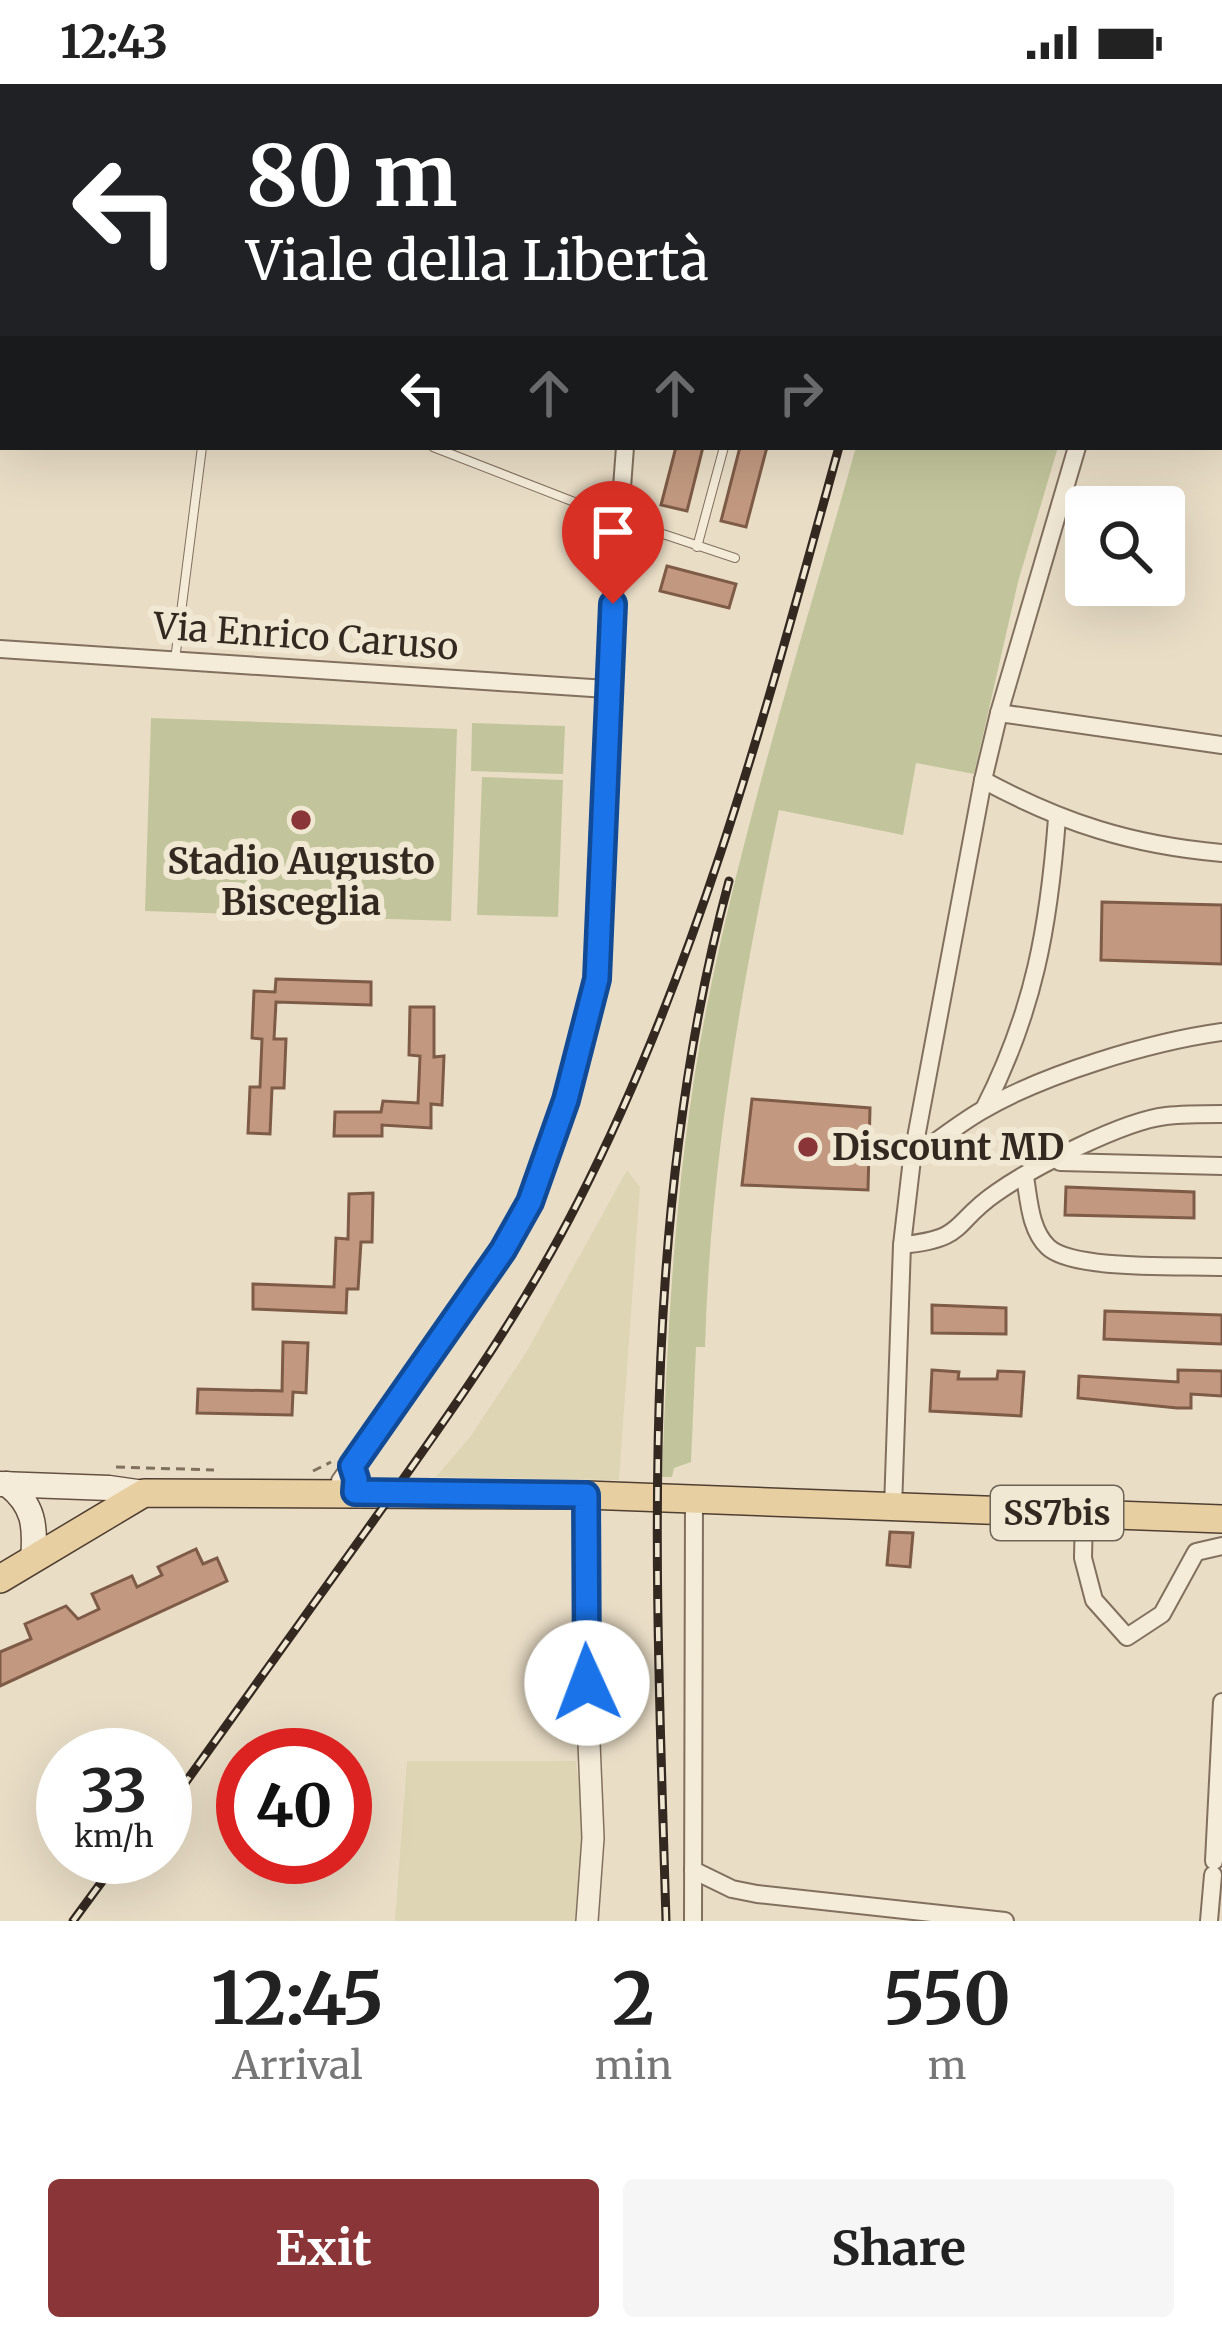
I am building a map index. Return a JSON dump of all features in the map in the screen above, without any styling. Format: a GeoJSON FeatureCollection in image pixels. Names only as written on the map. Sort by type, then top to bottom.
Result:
{"type":"FeatureCollection","features":[{"type":"Feature","properties":{"kind":"main road"},"geometry":{"type":"LineString","coordinates":[[3,1484],[144,1493]]}},
{"type":"Feature","properties":{"kind":"main road"},"geometry":{"type":"LineString","coordinates":[[3,1484],[21,1495],[33,1514],[33,1559]]}},
{"type":"Feature","properties":{"kind":"main road","name":"SS7bis"},"geometry":{"type":"LineString","coordinates":[[144,1493],[348,1484],[1222,1519]]}},
{"type":"Feature","properties":{"kind":"main road"},"geometry":{"type":"LineString","coordinates":[[0,1579],[144,1493]]}},
{"type":"Feature","properties":{"kind":"street"},"geometry":{"type":"LineString","coordinates":[[348,1484],[503,1250],[535,1189],[566,1100],[597,979],[607,688],[625,450]]}},
{"type":"Feature","properties":{"kind":"street"},"geometry":{"type":"LineString","coordinates":[[893,1508],[902,1245],[912,1159],[983,780],[1076,450]]}},
{"type":"Feature","properties":{"kind":"street","name":"Via Enrico Caruso"},"geometry":{"type":"LineString","coordinates":[[0,649],[607,688]]}},
{"type":"Feature","properties":{"kind":"street"},"geometry":{"type":"LineString","coordinates":[[999,713],[1222,745]]}},
{"type":"Feature","properties":{"kind":"street"},"geometry":{"type":"LineString","coordinates":[[983,780],[1057,818],[1110,836],[1222,854]]}},
{"type":"Feature","properties":{"kind":"street"},"geometry":{"type":"LineString","coordinates":[[983,1110],[1027,1012],[1038,970],[1057,818]]}},
{"type":"Feature","properties":{"kind":"street"},"geometry":{"type":"LineString","coordinates":[[912,1159],[983,1110],[1132,1052],[1222,1032]]}},
{"type":"Feature","properties":{"kind":"street"},"geometry":{"type":"LineString","coordinates":[[902,1245],[954,1234],[994,1194],[1126,1126],[1163,1116],[1222,1114]]}},
{"type":"Feature","properties":{"kind":"street"},"geometry":{"type":"LineString","coordinates":[[1053,1162],[1222,1166]]}},
{"type":"Feature","properties":{"kind":"street"},"geometry":{"type":"LineString","coordinates":[[1024,1177],[1035,1229],[1050,1250],[1079,1260],[1222,1268]]}},
{"type":"Feature","properties":{"kind":"street"},"geometry":{"type":"LineString","coordinates":[[586,1495],[585,1647],[593,1838],[586,1921]]}},
{"type":"Feature","properties":{"kind":"street"},"geometry":{"type":"LineString","coordinates":[[693,1921],[694,1498]]}},
{"type":"Feature","properties":{"kind":"street"},"geometry":{"type":"LineString","coordinates":[[1084,1514],[1083,1558],[1094,1600],[1127,1637],[1162,1614],[1196,1552],[1222,1546]]}},
{"type":"Feature","properties":{"kind":"street"},"geometry":{"type":"LineString","coordinates":[[1209,1921],[1222,1702]]}},
{"type":"Feature","properties":{"kind":"street"},"geometry":{"type":"LineString","coordinates":[[693,1870],[732,1889],[757,1894],[1005,1921]]}},
{"type":"Feature","properties":{"kind":"lane"},"geometry":{"type":"LineString","coordinates":[[175,660],[202,450]]}},
{"type":"Feature","properties":{"kind":"lane"},"geometry":{"type":"LineString","coordinates":[[441,450],[618,519],[735,558]]}},
{"type":"Feature","properties":{"kind":"lane"},"geometry":{"type":"LineString","coordinates":[[697,547],[723,450]]}},
{"type":"Feature","properties":{"kind":"path"},"geometry":{"type":"LineString","coordinates":[[308,1473],[331,1462],[348,1484]]}},
{"type":"Feature","properties":{"kind":"path"},"geometry":{"type":"LineString","coordinates":[[118,1467],[213,1470]]}},
{"type":"Feature","properties":{"kind":"shaded area"},"geometry":{"type":"Polygon","coordinates":[[[627,1170],[640,1187],[619,1480],[436,1477],[470,1437],[527,1351],[627,1170]]]}},
{"type":"Feature","properties":{"kind":"shaded area"},"geometry":{"type":"Polygon","coordinates":[[[407,1761],[576,1761],[583,1823],[575,1921],[395,1921],[407,1761]]]}},
{"type":"Feature","properties":{"kind":"green space"},"geometry":{"type":"Polygon","coordinates":[[[855,450],[1057,450],[1018,582],[974,774],[916,763],[903,835],[779,810],[730,1077],[713,1211],[705,1347],[696,1347],[691,1462],[674,1468],[672,1477],[662,1477],[676,1230],[699,1047],[779,715],[855,450]]]}},
{"type":"Feature","properties":{"kind":"green space","name":"Stadio Augusto Bisceglia"},"geometry":{"type":"Polygon","coordinates":[[[151,718],[457,729],[451,921],[145,911],[151,718]]]}},
{"type":"Feature","properties":{"kind":"green space"},"geometry":{"type":"Polygon","coordinates":[[[472,723],[565,726],[563,774],[471,771],[472,723]]]}},
{"type":"Feature","properties":{"kind":"green space"},"geometry":{"type":"Polygon","coordinates":[[[482,777],[563,780],[558,917],[477,915],[482,777]]]}},
{"type":"Feature","properties":{"kind":"building"},"geometry":{"type":"Polygon","coordinates":[[[675,450],[702,450],[687,511],[661,505],[675,450]]]}},
{"type":"Feature","properties":{"kind":"building"},"geometry":{"type":"Polygon","coordinates":[[[739,450],[766,450],[746,527],[721,521],[739,450]]]}},
{"type":"Feature","properties":{"kind":"building"},"geometry":{"type":"Polygon","coordinates":[[[667,566],[736,584],[729,608],[660,591],[667,566]]]}},
{"type":"Feature","properties":{"kind":"building"},"geometry":{"type":"Polygon","coordinates":[[[1102,902],[1222,905],[1222,964],[1101,960],[1102,902]]]}},
{"type":"Feature","properties":{"kind":"building"},"geometry":{"type":"Polygon","coordinates":[[[276,979],[371,982],[371,1005],[276,1002],[274,1039],[286,1039],[284,1088],[272,1088],[270,1134],[248,1133],[250,1087],[260,1087],[262,1039],[252,1038],[254,991],[275,992],[276,979]]]}},
{"type":"Feature","properties":{"kind":"building"},"geometry":{"type":"Polygon","coordinates":[[[410,1007],[434,1007],[434,1057],[444,1056],[442,1105],[431,1104],[431,1128],[382,1125],[382,1136],[334,1136],[335,1112],[381,1112],[383,1101],[418,1103],[420,1056],[409,1055],[410,1007]]]}},
{"type":"Feature","properties":{"kind":"building","name":"Discount MD"},"geometry":{"type":"Polygon","coordinates":[[[752,1099],[870,1108],[868,1190],[742,1185],[752,1099]]]}},
{"type":"Feature","properties":{"kind":"building"},"geometry":{"type":"Polygon","coordinates":[[[1066,1187],[1194,1192],[1194,1218],[1065,1215],[1066,1187]]]}},
{"type":"Feature","properties":{"kind":"building"},"geometry":{"type":"Polygon","coordinates":[[[373,1193],[372,1242],[361,1242],[358,1289],[347,1289],[346,1313],[253,1309],[253,1284],[334,1287],[336,1238],[348,1239],[349,1194],[373,1193]]]}},
{"type":"Feature","properties":{"kind":"building"},"geometry":{"type":"Polygon","coordinates":[[[932,1305],[1006,1308],[1006,1334],[932,1333],[932,1305]]]}},
{"type":"Feature","properties":{"kind":"building"},"geometry":{"type":"Polygon","coordinates":[[[1105,1311],[1222,1315],[1222,1344],[1104,1339],[1105,1311]]]}},
{"type":"Feature","properties":{"kind":"building"},"geometry":{"type":"Polygon","coordinates":[[[283,1342],[308,1343],[306,1393],[293,1392],[292,1415],[197,1413],[198,1389],[282,1391],[283,1342]]]}},
{"type":"Feature","properties":{"kind":"building"},"geometry":{"type":"Polygon","coordinates":[[[932,1370],[959,1372],[958,1379],[997,1379],[998,1371],[1024,1372],[1021,1416],[930,1411],[932,1370]]]}},
{"type":"Feature","properties":{"kind":"building"},"geometry":{"type":"Polygon","coordinates":[[[1178,1370],[1222,1371],[1222,1396],[1191,1394],[1191,1408],[1078,1398],[1079,1376],[1178,1382],[1178,1370]]]}},
{"type":"Feature","properties":{"kind":"building"},"geometry":{"type":"Polygon","coordinates":[[[890,1532],[913,1533],[910,1567],[887,1565],[890,1532]]]}},
{"type":"Feature","properties":{"kind":"building"},"geometry":{"type":"Polygon","coordinates":[[[196,1549],[203,1564],[217,1558],[227,1581],[0,1686],[0,1652],[31,1639],[25,1624],[66,1606],[78,1619],[99,1609],[92,1594],[132,1576],[137,1587],[162,1575],[158,1567],[196,1549]]]}},
{"type":"Feature","properties":{"kind":"railway"},"geometry":{"type":"LineString","coordinates":[[192,1773],[451,1411],[531,1287],[578,1202],[660,1019],[728,831],[838,450]]}},
{"type":"Feature","properties":{"kind":"railway"},"geometry":{"type":"LineString","coordinates":[[666,1921],[657,1529],[666,1268],[699,1009],[729,881]]}},
{"type":"Feature","properties":{"kind":"railway"},"geometry":{"type":"LineString","coordinates":[[73,1921],[100,1884]]}},
{"type":"Feature","properties":{"kind":"place","name":"Stadio Augusto Bisceglia"},"geometry":{"type":"Point","coordinates":[301,820]}},
{"type":"Feature","properties":{"kind":"place","name":"Discount MD"},"geometry":{"type":"Point","coordinates":[808,1147]}},
{"type":"Feature","properties":{"kind":"route"},"geometry":{"type":"LineString","coordinates":[[587,1683],[586,1495],[355,1492],[352,1466],[503,1250],[530,1202],[566,1100],[597,979],[613,604]]}}]}
